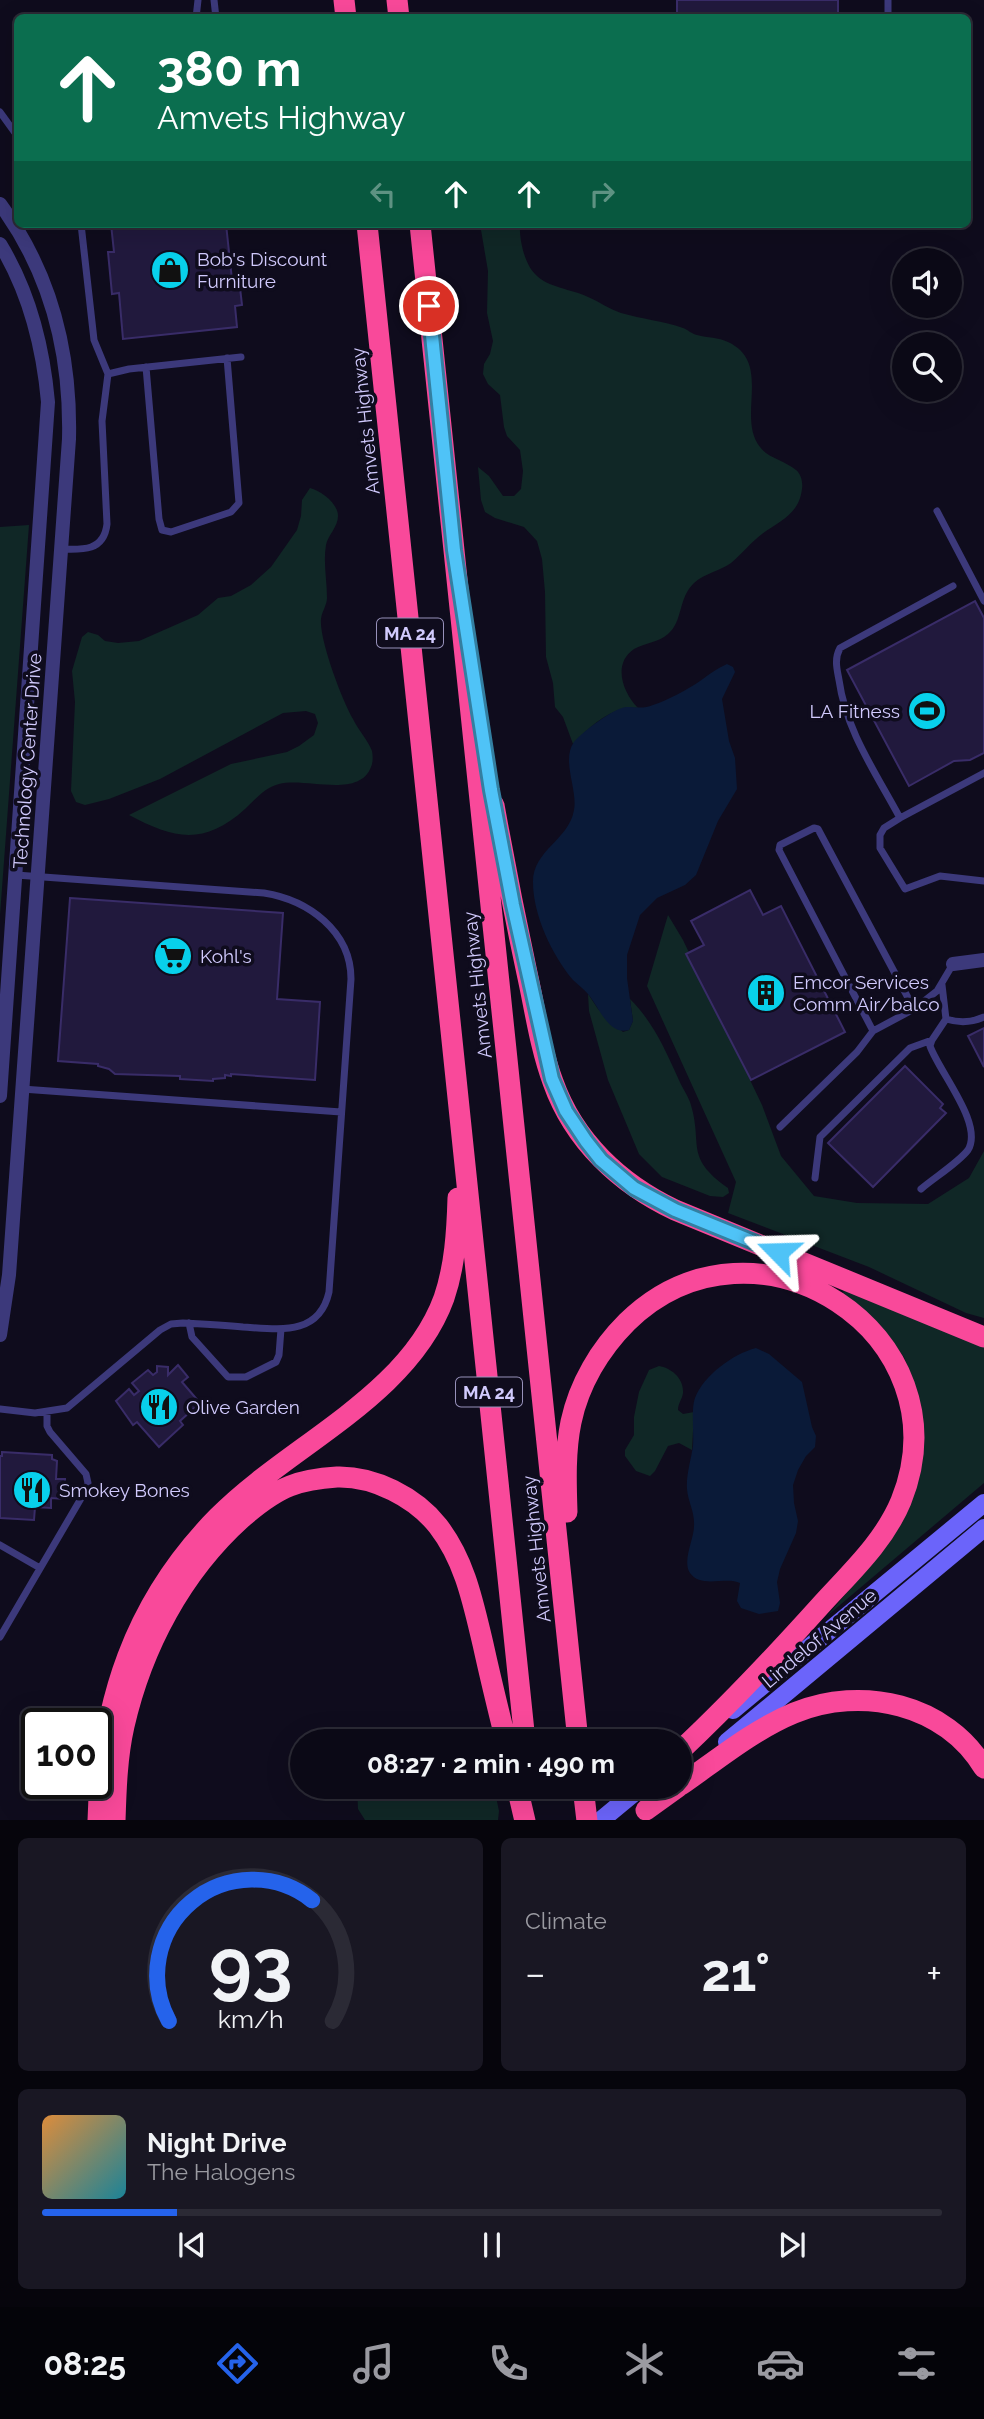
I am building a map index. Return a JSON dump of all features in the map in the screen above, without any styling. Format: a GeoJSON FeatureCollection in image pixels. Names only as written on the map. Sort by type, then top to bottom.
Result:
{"type":"FeatureCollection","features":[{"type":"Feature","properties":{"kind":"highway","name":"Amvets Highway"},"geometry":{"type":"LineString","coordinates":[[368,228],[524,1729]]}},
{"type":"Feature","properties":{"kind":"highway","name":"Amvets Highway"},"geometry":{"type":"LineString","coordinates":[[421,228],[577,1729]]}},
{"type":"Feature","properties":{"kind":"highway"},"geometry":{"type":"LineString","coordinates":[[454,550],[501,843],[545,1057],[561,1101],[586,1141],[617,1175],[652,1199],[984,1337]]}},
{"type":"Feature","properties":{"kind":"highway"},"geometry":{"type":"LineString","coordinates":[[98,1820],[102,1752],[114,1697],[128,1654],[162,1587],[200,1536],[220,1515],[277,1466],[388,1381],[404,1365],[431,1326],[441,1305],[451,1274],[458,1198],[453,1042]]}},
{"type":"Feature","properties":{"kind":"highway"},"geometry":{"type":"LineString","coordinates":[[572,1682],[567,1549],[568,1444],[577,1401],[585,1381],[603,1351],[619,1331],[655,1300],[684,1284],[705,1278],[738,1273],[759,1274],[799,1282],[827,1294],[845,1306],[876,1336],[903,1384],[913,1438],[907,1481],[891,1520],[873,1548],[692,1741]]}},
{"type":"Feature","properties":{"kind":"highway"},"geometry":{"type":"LineString","coordinates":[[115,1820],[116,1782],[124,1728],[144,1660],[169,1608],[194,1571],[232,1527],[272,1494],[290,1485],[311,1480],[352,1478],[392,1490],[410,1500],[439,1528],[452,1546],[464,1574],[503,1729]]}},
{"type":"Feature","properties":{"kind":"highway"},"geometry":{"type":"LineString","coordinates":[[692,1776],[774,1722],[805,1709],[852,1701],[889,1703],[932,1717],[959,1736],[984,1768]]}},
{"type":"Feature","properties":{"kind":"highway"},"geometry":{"type":"LineString","coordinates":[[520,1799],[525,1820]]}},
{"type":"Feature","properties":{"kind":"highway"},"geometry":{"type":"LineString","coordinates":[[531,1799],[533,1820]]}},
{"type":"Feature","properties":{"kind":"highway"},"geometry":{"type":"LineString","coordinates":[[586,1799],[590,1818]]}},
{"type":"Feature","properties":{"kind":"highway"},"geometry":{"type":"LineString","coordinates":[[639,1815],[660,1799]]}},
{"type":"Feature","properties":{"kind":"main road","name":"Lindelof Avenue"},"geometry":{"type":"LineString","coordinates":[[692,1743],[984,1503]]}},
{"type":"Feature","properties":{"kind":"main road","name":"Lindelof Avenue"},"geometry":{"type":"LineString","coordinates":[[692,1773],[984,1528]]}},
{"type":"Feature","properties":{"kind":"main road"},"geometry":{"type":"LineString","coordinates":[[590,1818],[621,1799]]}},
{"type":"Feature","properties":{"kind":"street","name":"Technology Center Drive"},"geometry":{"type":"LineString","coordinates":[[0,204],[14,218]]}},
{"type":"Feature","properties":{"kind":"street","name":"Technology Center Drive"},"geometry":{"type":"LineString","coordinates":[[0,1335],[9,1275],[6,1233],[22,1089],[70,401],[66,366],[53,308],[19,228]]}},
{"type":"Feature","properties":{"kind":"street","name":"Technology Center Drive"},"geometry":{"type":"LineString","coordinates":[[0,244],[21,285],[32,315],[43,358],[48,402],[16,875],[2,1035],[0,1096]]}},
{"type":"Feature","properties":{"kind":"street"},"geometry":{"type":"LineString","coordinates":[[953,964],[984,960]]}},
{"type":"Feature","properties":{"kind":"lane"},"geometry":{"type":"LineString","coordinates":[[0,112],[14,131]]}},
{"type":"Feature","properties":{"kind":"lane"},"geometry":{"type":"LineString","coordinates":[[61,549],[96,546],[103,540],[107,529],[102,432],[108,374],[94,340],[81,228]]}},
{"type":"Feature","properties":{"kind":"lane"},"geometry":{"type":"LineString","coordinates":[[108,374],[146,367],[241,357]]}},
{"type":"Feature","properties":{"kind":"lane"},"geometry":{"type":"LineString","coordinates":[[146,367],[159,519],[162,530],[171,532],[231,512],[239,503],[227,358]]}},
{"type":"Feature","properties":{"kind":"lane"},"geometry":{"type":"LineString","coordinates":[[937,511],[984,601]]}},
{"type":"Feature","properties":{"kind":"lane"},"geometry":{"type":"LineString","coordinates":[[900,818],[849,725],[841,692],[837,654],[845,644],[953,586]]}},
{"type":"Feature","properties":{"kind":"lane"},"geometry":{"type":"LineString","coordinates":[[984,773],[884,828],[880,842],[880,848],[905,889],[934,877],[984,881]]}},
{"type":"Feature","properties":{"kind":"lane"},"geometry":{"type":"LineString","coordinates":[[873,1031],[779,850],[780,845],[814,828],[818,829],[914,1009]]}},
{"type":"Feature","properties":{"kind":"lane"},"geometry":{"type":"LineString","coordinates":[[0,1409],[15,1413],[47,1413],[71,1406],[160,1330],[171,1324],[281,1329],[301,1326],[312,1320],[321,1310],[327,1299],[350,965],[337,935],[311,910],[285,897],[264,893],[16,875]]}},
{"type":"Feature","properties":{"kind":"lane"},"geometry":{"type":"LineString","coordinates":[[780,1127],[857,1052],[873,1031],[930,998],[942,985],[953,964]]}},
{"type":"Feature","properties":{"kind":"lane"},"geometry":{"type":"LineString","coordinates":[[922,1189],[969,1149],[972,1137],[971,1118],[932,1051],[932,1040],[946,1019],[942,985]]}},
{"type":"Feature","properties":{"kind":"lane"},"geometry":{"type":"LineString","coordinates":[[946,1019],[964,1022],[984,1017]]}},
{"type":"Feature","properties":{"kind":"lane"},"geometry":{"type":"LineString","coordinates":[[2,1035],[26,1036]]}},
{"type":"Feature","properties":{"kind":"lane"},"geometry":{"type":"LineString","coordinates":[[815,1178],[817,1142],[820,1137],[910,1048],[932,1040]]}},
{"type":"Feature","properties":{"kind":"lane"},"geometry":{"type":"LineString","coordinates":[[22,1089],[341,1112]]}},
{"type":"Feature","properties":{"kind":"lane"},"geometry":{"type":"LineString","coordinates":[[189,1323],[192,1337],[225,1375],[233,1378],[246,1377],[276,1363],[281,1329]]}},
{"type":"Feature","properties":{"kind":"lane"},"geometry":{"type":"LineString","coordinates":[[0,1637],[88,1483],[86,1474],[50,1432],[47,1413]]}},
{"type":"Feature","properties":{"kind":"lane"},"geometry":{"type":"LineString","coordinates":[[0,1545],[40,1568]]}},
{"type":"Feature","properties":{"kind":"green space"},"geometry":{"type":"Polygon","coordinates":[[[481,228],[520,228],[525,257],[540,279],[582,294],[621,313],[728,342],[741,351],[749,363],[752,377],[751,421],[760,447],[796,470],[802,481],[800,498],[788,516],[758,537],[731,563],[694,583],[685,596],[673,629],[664,637],[634,649],[627,655],[623,662],[622,678],[628,695],[638,708],[610,714],[594,724],[573,744],[563,717],[555,707],[553,683],[546,657],[545,592],[542,559],[537,541],[524,527],[485,512],[481,500],[478,467],[489,476],[503,496],[514,496],[521,489],[523,471],[520,450],[507,436],[504,427],[500,395],[488,384],[483,374],[493,341],[487,313],[488,271],[481,228]]]}},
{"type":"Feature","properties":{"kind":"green space"},"geometry":{"type":"Polygon","coordinates":[[[310,488],[328,498],[338,516],[326,545],[327,598],[321,628],[343,698],[372,751],[372,765],[365,777],[344,785],[279,784],[260,794],[230,821],[202,833],[175,833],[129,815],[231,764],[287,752],[299,746],[314,735],[318,723],[315,714],[306,711],[283,713],[160,779],[109,799],[85,805],[76,802],[71,791],[75,702],[72,671],[82,637],[88,632],[105,641],[139,641],[198,615],[218,598],[231,596],[251,585],[271,567],[297,530],[302,500],[310,488]]]}},
{"type":"Feature","properties":{"kind":"green space"},"geometry":{"type":"Polygon","coordinates":[[[29,525],[0,915],[0,527],[29,525]]]}},
{"type":"Feature","properties":{"kind":"green space"},"geometry":{"type":"Polygon","coordinates":[[[668,915],[683,940],[762,1105],[781,1156],[814,1196],[857,1203],[928,1204],[969,1178],[984,1151],[984,1318],[966,1313],[869,1267],[728,1213],[736,1182],[647,986],[668,915]]]}},
{"type":"Feature","properties":{"kind":"green space"},"geometry":{"type":"Polygon","coordinates":[[[588,994],[598,1009],[623,1032],[629,1030],[633,1021],[630,999],[652,1026],[690,1102],[700,1158],[714,1177],[728,1188],[729,1193],[723,1197],[710,1196],[662,1177],[639,1154],[608,1080],[589,1011],[588,994]]]}},
{"type":"Feature","properties":{"kind":"green space"},"geometry":{"type":"Polygon","coordinates":[[[844,1288],[984,1347],[984,1483],[827,1616],[885,1548],[916,1486],[923,1450],[919,1397],[904,1357],[879,1324],[843,1294],[844,1288]]]}},
{"type":"Feature","properties":{"kind":"green space"},"geometry":{"type":"Polygon","coordinates":[[[659,1366],[672,1371],[679,1378],[683,1393],[678,1410],[683,1414],[694,1412],[692,1450],[679,1443],[668,1446],[650,1476],[636,1471],[625,1456],[625,1450],[634,1435],[639,1392],[649,1370],[659,1366]]]}},
{"type":"Feature","properties":{"kind":"green space"},"geometry":{"type":"Polygon","coordinates":[[[358,1799],[496,1799],[499,1811],[498,1820],[365,1820],[358,1809],[358,1799]]]}},
{"type":"Feature","properties":{"kind":"water"},"geometry":{"type":"Polygon","coordinates":[[[727,664],[733,667],[735,672],[722,699],[729,741],[735,758],[737,789],[718,821],[696,875],[685,885],[657,898],[640,915],[627,955],[633,1021],[629,1030],[622,1031],[610,1025],[588,994],[565,970],[551,947],[536,908],[533,882],[535,871],[539,861],[571,820],[575,802],[569,757],[574,742],[614,711],[626,707],[646,707],[665,700],[727,664]]]}},
{"type":"Feature","properties":{"kind":"water"},"geometry":{"type":"Polygon","coordinates":[[[756,1348],[769,1354],[802,1382],[816,1436],[815,1447],[806,1456],[793,1485],[798,1521],[777,1582],[780,1603],[778,1611],[759,1614],[741,1608],[737,1601],[740,1583],[700,1580],[690,1573],[687,1562],[694,1531],[687,1484],[693,1446],[695,1398],[705,1381],[720,1367],[738,1355],[756,1348]]]}},
{"type":"Feature","properties":{"kind":"building"},"geometry":{"type":"Polygon","coordinates":[[[677,0],[838,0],[838,14],[677,14],[677,0]]]}},
{"type":"Feature","properties":{"kind":"building","name":"Bob's Discount Furniture"},"geometry":{"type":"Polygon","coordinates":[[[111,228],[226,228],[233,289],[240,288],[242,305],[235,306],[237,327],[123,339],[119,293],[112,294],[108,252],[114,252],[111,228]]]}},
{"type":"Feature","properties":{"kind":"building","name":"LA Fitness"},"geometry":{"type":"Polygon","coordinates":[[[975,601],[984,618],[984,753],[970,760],[954,761],[909,786],[847,670],[975,601]]]}},
{"type":"Feature","properties":{"kind":"building","name":"Emcor Services Comm Air/balco"},"geometry":{"type":"Polygon","coordinates":[[[750,890],[763,915],[781,906],[845,1032],[751,1080],[686,954],[704,945],[691,921],[750,890]]]}},
{"type":"Feature","properties":{"kind":"building","name":"Kohl's"},"geometry":{"type":"Polygon","coordinates":[[[70,898],[283,913],[277,999],[320,1002],[315,1080],[231,1074],[213,1081],[180,1079],[180,1076],[115,1074],[98,1064],[58,1061],[70,898]]]}},
{"type":"Feature","properties":{"kind":"building"},"geometry":{"type":"Polygon","coordinates":[[[984,1028],[984,1067],[968,1036],[984,1028]]]}},
{"type":"Feature","properties":{"kind":"building"},"geometry":{"type":"Polygon","coordinates":[[[905,1066],[943,1104],[940,1108],[946,1113],[873,1187],[828,1143],[905,1066]]]}},
{"type":"Feature","properties":{"kind":"building","name":"Olive Garden"},"geometry":{"type":"Polygon","coordinates":[[[178,1365],[188,1377],[182,1382],[200,1403],[180,1421],[183,1425],[159,1447],[137,1422],[133,1425],[116,1401],[129,1389],[134,1395],[139,1391],[132,1383],[148,1370],[153,1375],[157,1372],[157,1366],[168,1367],[168,1375],[178,1365]]]}},
{"type":"Feature","properties":{"kind":"building","name":"Smokey Bones"},"geometry":{"type":"Polygon","coordinates":[[[2,1452],[52,1455],[52,1459],[57,1461],[56,1479],[65,1479],[64,1499],[51,1498],[51,1508],[35,1507],[34,1520],[0,1518],[2,1452]]]}},
{"type":"Feature","properties":{"kind":"place","name":"Bob's Discount Furniture"},"geometry":{"type":"Point","coordinates":[170,270]}},
{"type":"Feature","properties":{"kind":"place","name":"LA Fitness"},"geometry":{"type":"Point","coordinates":[927,711]}},
{"type":"Feature","properties":{"kind":"place","name":"Kohl's"},"geometry":{"type":"Point","coordinates":[173,956]}},
{"type":"Feature","properties":{"kind":"place","name":"Emcor Services Comm Air/balco"},"geometry":{"type":"Point","coordinates":[766,993]}},
{"type":"Feature","properties":{"kind":"place","name":"Olive Garden"},"geometry":{"type":"Point","coordinates":[159,1407]}},
{"type":"Feature","properties":{"kind":"place","name":"Smokey Bones"},"geometry":{"type":"Point","coordinates":[32,1490]}},
{"type":"Feature","properties":{"kind":"route"},"geometry":{"type":"LineString","coordinates":[[429,306],[454,550],[491,790],[545,1057],[556,1090],[566,1111],[601,1160],[634,1188],[675,1210],[778,1252]]}}]}
